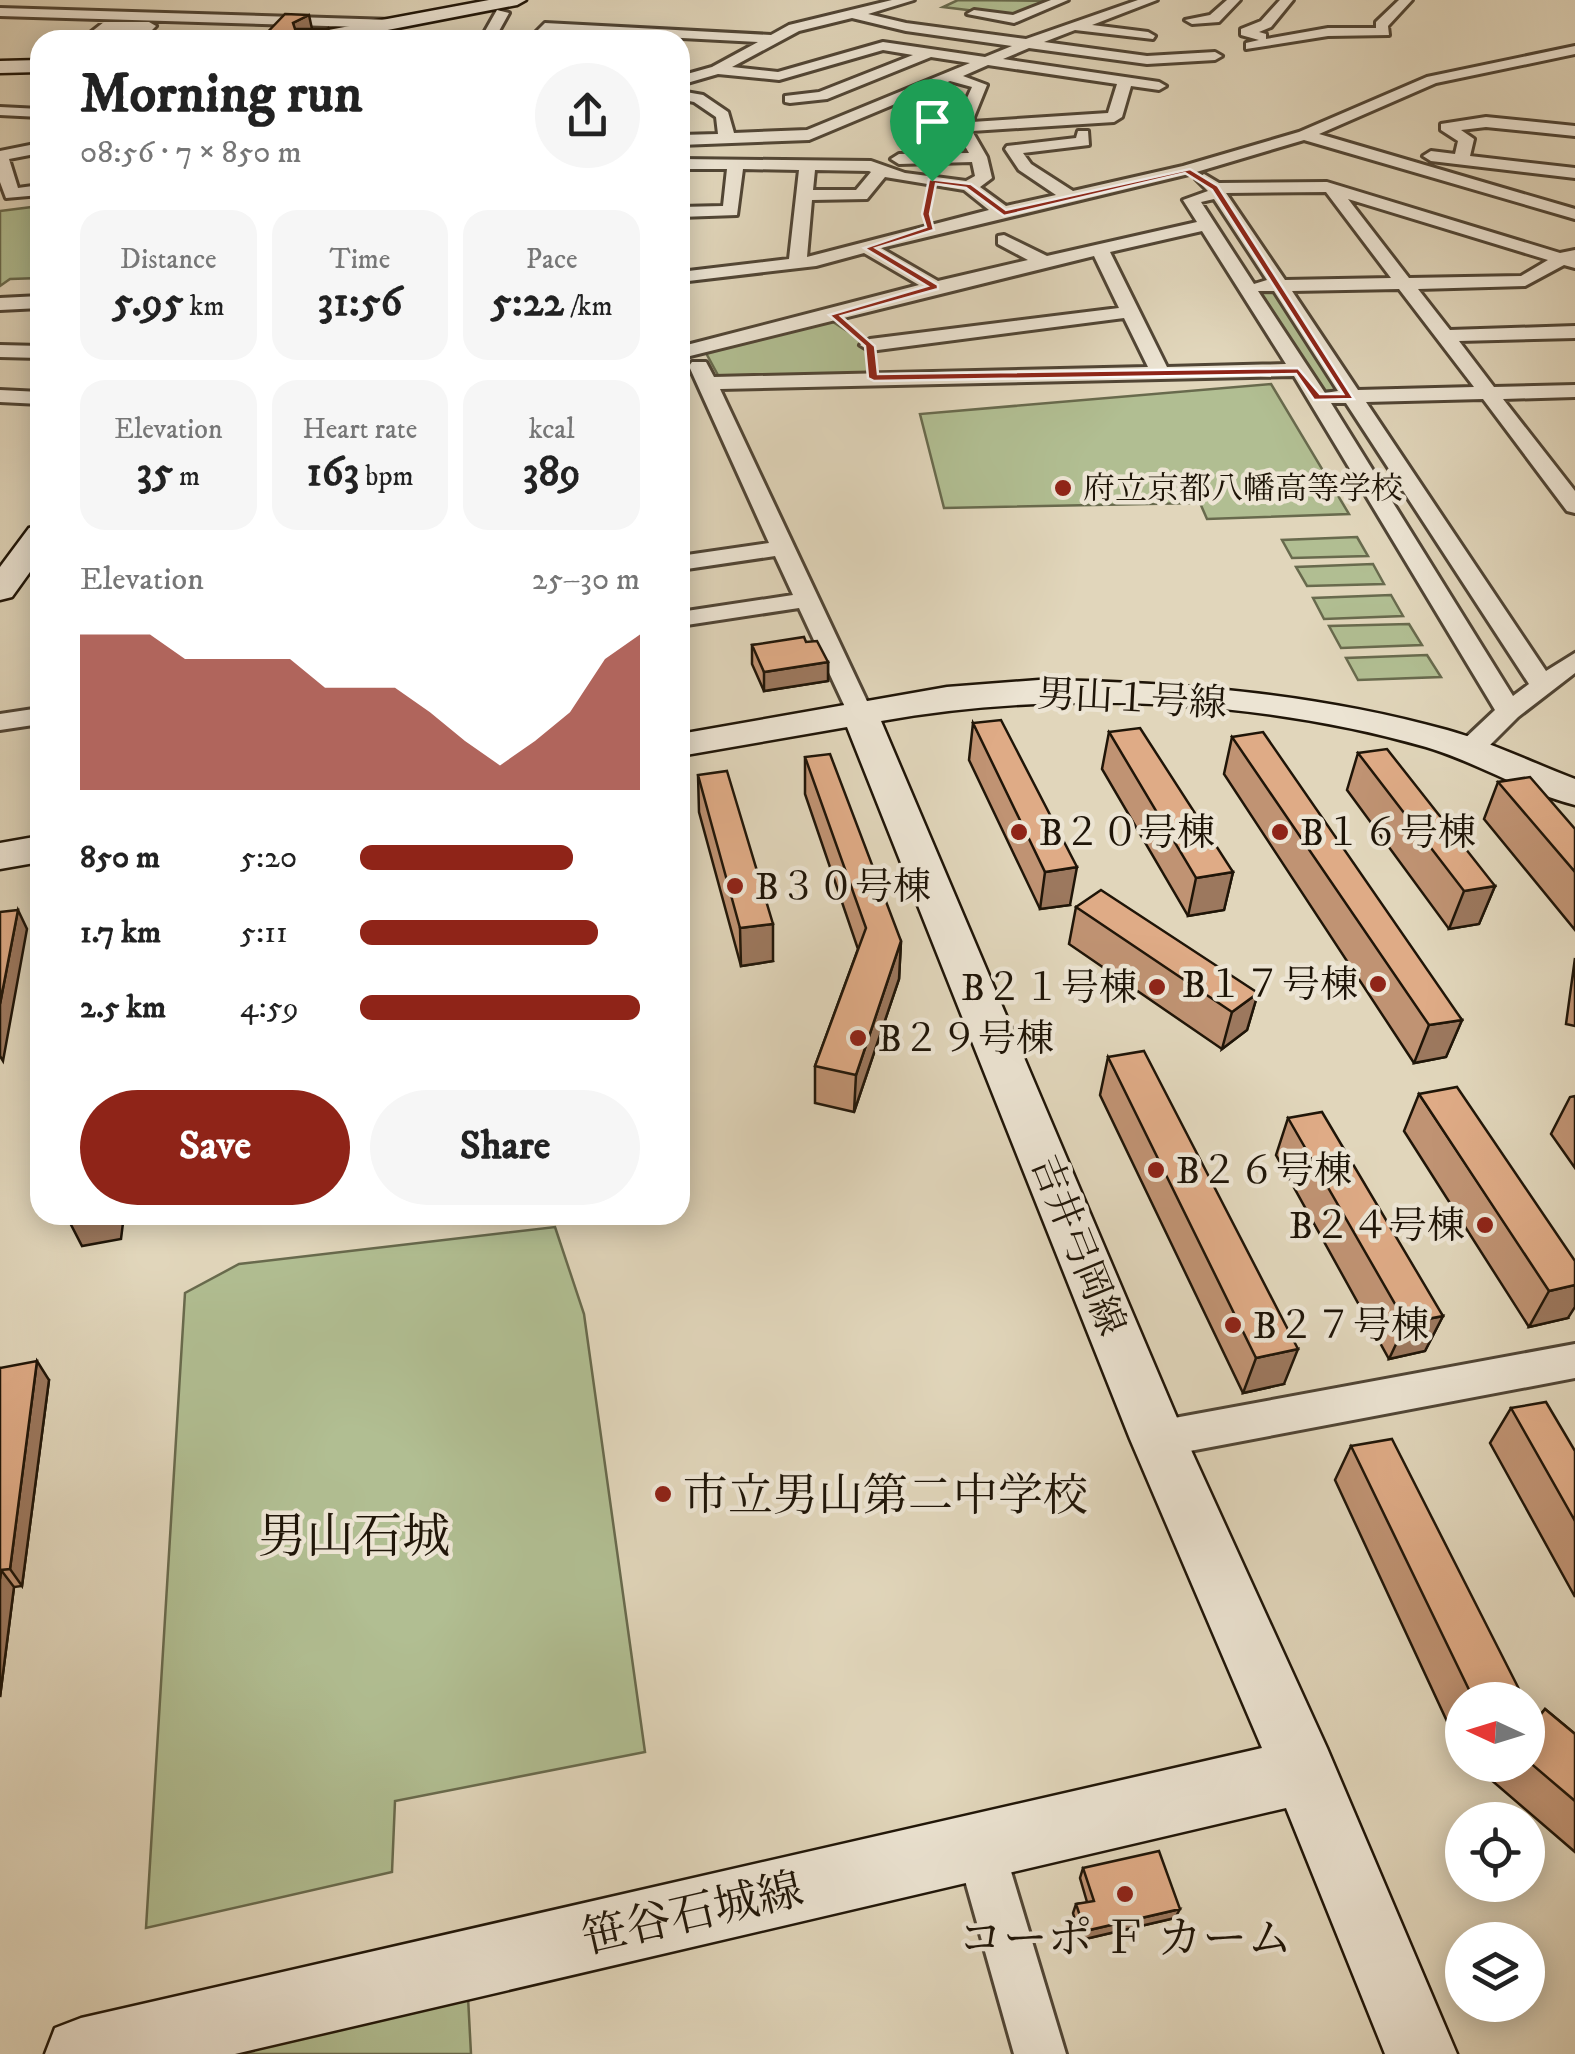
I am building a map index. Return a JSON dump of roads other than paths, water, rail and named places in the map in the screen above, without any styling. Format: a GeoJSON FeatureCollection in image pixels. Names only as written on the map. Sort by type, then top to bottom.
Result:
{"type":"FeatureCollection","features":[{"type":"Feature","properties":{"kind":"street"},"geometry":{"type":"LineString","coordinates":[[126,14],[146,0]]}},
{"type":"Feature","properties":{"kind":"street"},"geometry":{"type":"LineString","coordinates":[[182,15],[201,0]]}},
{"type":"Feature","properties":{"kind":"street"},"geometry":{"type":"LineString","coordinates":[[234,16],[254,0]]}},
{"type":"Feature","properties":{"kind":"street"},"geometry":{"type":"LineString","coordinates":[[389,30],[401,0]]}},
{"type":"Feature","properties":{"kind":"street"},"geometry":{"type":"LineString","coordinates":[[396,30],[517,0]]}},
{"type":"Feature","properties":{"kind":"street"},"geometry":{"type":"LineString","coordinates":[[690,78],[720,69],[794,28],[908,0]]}},
{"type":"Feature","properties":{"kind":"street"},"geometry":{"type":"LineString","coordinates":[[1014,19],[1062,0]]}},
{"type":"Feature","properties":{"kind":"street"},"geometry":{"type":"LineString","coordinates":[[1101,0],[1126,6]]}},
{"type":"Feature","properties":{"kind":"street"},"geometry":{"type":"LineString","coordinates":[[690,140],[809,135],[1072,26],[1150,0]]}},
{"type":"Feature","properties":{"kind":"street"},"geometry":{"type":"LineString","coordinates":[[1188,0],[1194,23],[1214,19],[1234,0]]}},
{"type":"Feature","properties":{"kind":"street"},"geometry":{"type":"LineString","coordinates":[[1275,42],[1246,32],[1266,24],[1287,0]]}},
{"type":"Feature","properties":{"kind":"street"},"geometry":{"type":"LineString","coordinates":[[1252,46],[1328,32],[1384,32],[1381,24],[1406,0]]}},
{"type":"Feature","properties":{"kind":"street"},"geometry":{"type":"LineString","coordinates":[[906,27],[928,10]]}},
{"type":"Feature","properties":{"kind":"street"},"geometry":{"type":"LineString","coordinates":[[0,12],[234,16],[292,13],[378,30]]}},
{"type":"Feature","properties":{"kind":"street"},"geometry":{"type":"LineString","coordinates":[[959,12],[1148,36]]}},
{"type":"Feature","properties":{"kind":"street"},"geometry":{"type":"LineString","coordinates":[[492,30],[502,13]]}},
{"type":"Feature","properties":{"kind":"street"},"geometry":{"type":"LineString","coordinates":[[854,14],[906,27]]}},
{"type":"Feature","properties":{"kind":"street"},"geometry":{"type":"LineString","coordinates":[[826,20],[1147,60],[1215,56]]}},
{"type":"Feature","properties":{"kind":"street"},"geometry":{"type":"LineString","coordinates":[[99,30],[104,26],[148,26],[144,30]]}},
{"type":"Feature","properties":{"kind":"street"},"geometry":{"type":"LineString","coordinates":[[543,30],[609,30]]}},
{"type":"Feature","properties":{"kind":"street"},"geometry":{"type":"LineString","coordinates":[[690,33],[774,39]]}},
{"type":"Feature","properties":{"kind":"street"},"geometry":{"type":"LineString","coordinates":[[1121,56],[1127,34]]}},
{"type":"Feature","properties":{"kind":"street"},"geometry":{"type":"LineString","coordinates":[[690,66],[780,76],[883,46],[990,62],[1049,96],[1114,116],[1125,81]]}},
{"type":"Feature","properties":{"kind":"street"},"geometry":{"type":"LineString","coordinates":[[690,48],[752,51]]}},
{"type":"Feature","properties":{"kind":"street"},"geometry":{"type":"LineString","coordinates":[[690,276],[797,263],[869,248],[928,215],[1004,213],[1187,170],[1304,135],[1432,80],[1575,50]]}},
{"type":"Feature","properties":{"kind":"street"},"geometry":{"type":"LineString","coordinates":[[790,98],[822,96],[929,54]]}},
{"type":"Feature","properties":{"kind":"street"},"geometry":{"type":"LineString","coordinates":[[0,67],[30,66]]}},
{"type":"Feature","properties":{"kind":"street"},"geometry":{"type":"LineString","coordinates":[[780,76],[803,117],[837,124]]}},
{"type":"Feature","properties":{"kind":"street"},"geometry":{"type":"LineString","coordinates":[[950,76],[980,85],[962,127]]}},
{"type":"Feature","properties":{"kind":"street"},"geometry":{"type":"LineString","coordinates":[[962,127],[1049,96],[1125,81],[1159,86]]}},
{"type":"Feature","properties":{"kind":"street"},"geometry":{"type":"LineString","coordinates":[[690,97],[723,115],[727,139]]}},
{"type":"Feature","properties":{"kind":"street"},"geometry":{"type":"LineString","coordinates":[[0,111],[30,112]]}},
{"type":"Feature","properties":{"kind":"street"},"geometry":{"type":"LineString","coordinates":[[1484,141],[1466,140],[1446,128],[1486,122],[1575,131]]}},
{"type":"Feature","properties":{"kind":"street"},"geometry":{"type":"LineString","coordinates":[[962,127],[979,157],[984,178],[968,186]]}},
{"type":"Feature","properties":{"kind":"street"},"geometry":{"type":"LineString","coordinates":[[0,128],[30,129]]}},
{"type":"Feature","properties":{"kind":"street"},"geometry":{"type":"LineString","coordinates":[[1304,135],[1575,214]]}},
{"type":"Feature","properties":{"kind":"street"},"geometry":{"type":"LineString","coordinates":[[1460,160],[1466,140]]}},
{"type":"Feature","properties":{"kind":"street"},"geometry":{"type":"LineString","coordinates":[[1070,197],[1025,167],[1013,149],[1086,143]]}},
{"type":"Feature","properties":{"kind":"street"},"geometry":{"type":"LineString","coordinates":[[856,166],[857,146]]}},
{"type":"Feature","properties":{"kind":"street"},"geometry":{"type":"LineString","coordinates":[[1362,152],[1575,173]]}},
{"type":"Feature","properties":{"kind":"street"},"geometry":{"type":"LineString","coordinates":[[30,153],[6,164],[12,194],[30,191]]}},
{"type":"Feature","properties":{"kind":"street"},"geometry":{"type":"LineString","coordinates":[[899,158],[979,157]]}},
{"type":"Feature","properties":{"kind":"street"},"geometry":{"type":"LineString","coordinates":[[690,164],[856,166],[968,186],[1004,213]]}},
{"type":"Feature","properties":{"kind":"street"},"geometry":{"type":"LineString","coordinates":[[690,212],[731,211],[736,164]]}},
{"type":"Feature","properties":{"kind":"street"},"geometry":{"type":"LineString","coordinates":[[797,263],[808,165]]}},
{"type":"Feature","properties":{"kind":"street"},"geometry":{"type":"LineString","coordinates":[[1187,170],[1217,191],[1543,686]]}},
{"type":"Feature","properties":{"kind":"street"},"geometry":{"type":"LineString","coordinates":[[804,195],[861,194],[875,176],[886,172]]}},
{"type":"Feature","properties":{"kind":"street"},"geometry":{"type":"LineString","coordinates":[[1118,174],[1135,183]]}},
{"type":"Feature","properties":{"kind":"street"},"geometry":{"type":"LineString","coordinates":[[928,215],[932,181]]}},
{"type":"Feature","properties":{"kind":"street"},"geometry":{"type":"LineString","coordinates":[[1466,198],[1515,183]]}},
{"type":"Feature","properties":{"kind":"street"},"geometry":{"type":"LineString","coordinates":[[1331,188],[1575,506]]}},
{"type":"Feature","properties":{"kind":"street"},"geometry":{"type":"LineString","coordinates":[[1508,711],[1191,200],[1217,191],[1331,188],[1571,258]]}},
{"type":"Feature","properties":{"kind":"street"},"geometry":{"type":"LineString","coordinates":[[852,330],[935,287],[1205,224],[1236,222]]}},
{"type":"Feature","properties":{"kind":"street"},"geometry":{"type":"LineString","coordinates":[[1004,240],[1044,262]]}},
{"type":"Feature","properties":{"kind":"street"},"geometry":{"type":"LineString","coordinates":[[869,248],[935,287]]}},
{"type":"Feature","properties":{"kind":"street"},"geometry":{"type":"LineString","coordinates":[[1100,249],[1160,374]]}},
{"type":"Feature","properties":{"kind":"street"},"geometry":{"type":"LineString","coordinates":[[1247,286],[1526,281],[1571,258]]}},
{"type":"Feature","properties":{"kind":"street"},"geometry":{"type":"LineString","coordinates":[[734,271],[760,291]]}},
{"type":"Feature","properties":{"kind":"street"},"geometry":{"type":"LineString","coordinates":[[0,304],[30,302]]}},
{"type":"Feature","properties":{"kind":"street"},"geometry":{"type":"LineString","coordinates":[[690,346],[852,330],[1129,312]]}},
{"type":"Feature","properties":{"kind":"street"},"geometry":{"type":"LineString","coordinates":[[852,330],[874,378]]}},
{"type":"Feature","properties":{"kind":"street"},"geometry":{"type":"LineString","coordinates":[[1445,336],[1575,332]]}},
{"type":"Feature","properties":{"kind":"street"},"geometry":{"type":"LineString","coordinates":[[0,351],[30,352]]}},
{"type":"Feature","properties":{"kind":"street"},"geometry":{"type":"LineString","coordinates":[[690,355],[708,384],[861,716]]}},
{"type":"Feature","properties":{"kind":"street"},"geometry":{"type":"LineString","coordinates":[[708,384],[1298,370]]}},
{"type":"Feature","properties":{"kind":"street"},"geometry":{"type":"LineString","coordinates":[[1317,398],[1575,391]]}},
{"type":"Feature","properties":{"kind":"street"},"geometry":{"type":"LineString","coordinates":[[0,396],[30,398]]}},
{"type":"Feature","properties":{"kind":"street"},"geometry":{"type":"LineString","coordinates":[[1,528],[30,531]]}},
{"type":"Feature","properties":{"kind":"street"},"geometry":{"type":"LineString","coordinates":[[1402,535],[1442,535]]}},
{"type":"Feature","properties":{"kind":"street"},"geometry":{"type":"LineString","coordinates":[[0,590],[30,546]]}},
{"type":"Feature","properties":{"kind":"street"},"geometry":{"type":"LineString","coordinates":[[690,561],[783,548]]}},
{"type":"Feature","properties":{"kind":"street"},"geometry":{"type":"LineString","coordinates":[[690,617],[806,600]]}},
{"type":"Feature","properties":{"kind":"street"},"geometry":{"type":"LineString","coordinates":[[1470,748],[1508,711],[1575,661]]}},
{"type":"Feature","properties":{"kind":"street","name":"男山１号線"},"geometry":{"type":"LineString","coordinates":[[690,743],[947,698],[1021,692],[1160,693],[1310,711],[1470,748],[1575,793]]}},
{"type":"Feature","properties":{"kind":"street","name":"吉井弓岡線"},"geometry":{"type":"LineString","coordinates":[[861,716],[1158,1439],[1304,1770],[1422,2054]]}},
{"type":"Feature","properties":{"kind":"street"},"geometry":{"type":"LineString","coordinates":[[0,722],[30,718]]}},
{"type":"Feature","properties":{"kind":"street"},"geometry":{"type":"LineString","coordinates":[[0,856],[30,851]]}},
{"type":"Feature","properties":{"kind":"street"},"geometry":{"type":"LineString","coordinates":[[1158,1439],[1575,1361]]}},
{"type":"Feature","properties":{"kind":"street","name":"笹谷石城線"},"geometry":{"type":"LineString","coordinates":[[80,2054],[1304,1770]]}},
{"type":"Feature","properties":{"kind":"street"},"geometry":{"type":"LineString","coordinates":[[978,1845],[1040,2054]]}},
{"type":"Feature","properties":{"kind":"place","name":"府立京都八幡高等学校"},"geometry":{"type":"Point","coordinates":[1063,488]}},
{"type":"Feature","properties":{"kind":"place","name":"B２０号棟"},"geometry":{"type":"Point","coordinates":[1019,832]}},
{"type":"Feature","properties":{"kind":"place","name":"B１６号棟"},"geometry":{"type":"Point","coordinates":[1280,832]}},
{"type":"Feature","properties":{"kind":"place","name":"B３０号棟"},"geometry":{"type":"Point","coordinates":[735,886]}},
{"type":"Feature","properties":{"kind":"place","name":"B１７号棟"},"geometry":{"type":"Point","coordinates":[1378,984]}},
{"type":"Feature","properties":{"kind":"place","name":"B２１号棟"},"geometry":{"type":"Point","coordinates":[1157,987]}},
{"type":"Feature","properties":{"kind":"place","name":"B２９号棟"},"geometry":{"type":"Point","coordinates":[858,1038]}},
{"type":"Feature","properties":{"kind":"place","name":"B２６号棟"},"geometry":{"type":"Point","coordinates":[1156,1170]}},
{"type":"Feature","properties":{"kind":"place","name":"B２４号棟"},"geometry":{"type":"Point","coordinates":[1485,1225]}},
{"type":"Feature","properties":{"kind":"place","name":"B２７号棟"},"geometry":{"type":"Point","coordinates":[1233,1325]}},
{"type":"Feature","properties":{"kind":"place","name":"市立男山第二中学校"},"geometry":{"type":"Point","coordinates":[663,1494]}},
{"type":"Feature","properties":{"kind":"place","name":"コーポ Ｆ カーム"},"geometry":{"type":"Point","coordinates":[1125,1894]}},
{"type":"Feature","properties":{"kind":"district","name":"男山石城"},"geometry":{"type":"Point","coordinates":[354,1535]}}]}
